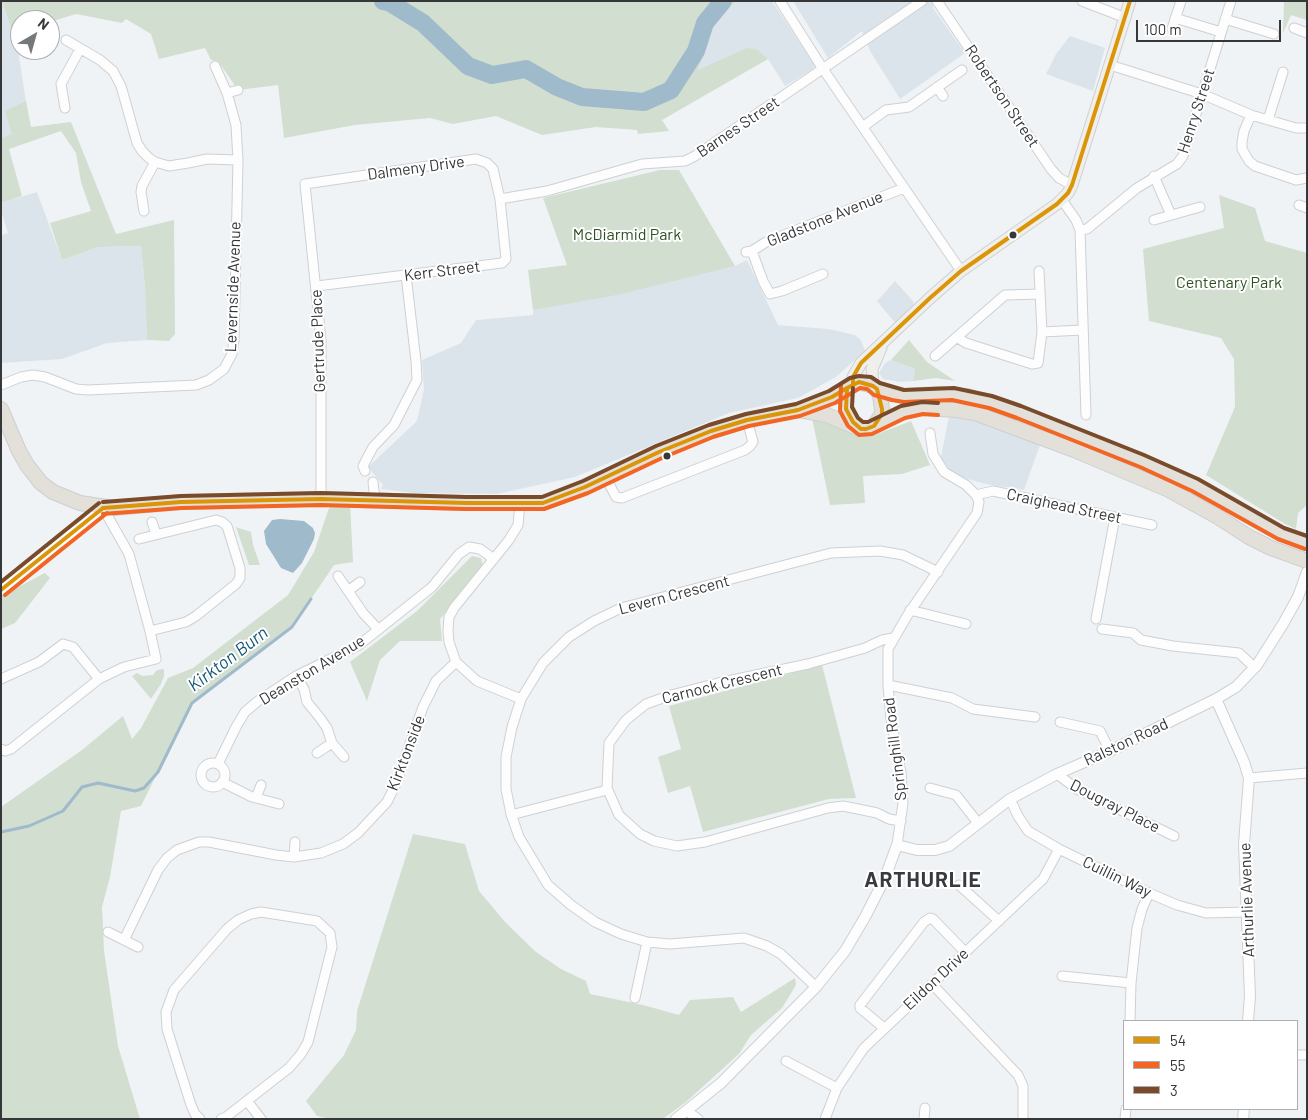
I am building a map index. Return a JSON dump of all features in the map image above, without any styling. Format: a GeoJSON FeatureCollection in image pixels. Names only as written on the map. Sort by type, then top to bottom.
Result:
{"type":"FeatureCollection","features":[{"type":"Feature","properties":{"kind":"main road"},"geometry":{"type":"LineString","coordinates":[[868,427],[853,422],[846,409],[846,398],[861,363],[961,271],[1057,204],[1072,185],[1130,1]]}},
{"type":"Feature","properties":{"kind":"main road"},"geometry":{"type":"LineString","coordinates":[[868,427],[880,418],[882,409],[872,369],[884,342]]}},
{"type":"Feature","properties":{"kind":"main road"},"geometry":{"type":"LineString","coordinates":[[1,409],[19,452],[41,483],[52,492],[80,503],[103,508],[181,502],[321,499],[520,503],[543,502],[563,496],[711,431],[747,420],[798,410],[832,397],[850,386],[864,382],[892,394],[904,396],[960,395],[991,402],[1019,412],[1160,469],[1195,485],[1281,534],[1307,543]]}},
{"type":"Feature","properties":{"kind":"main road"},"geometry":{"type":"LineString","coordinates":[[798,410],[828,415],[852,427],[868,427],[904,412],[923,408],[956,410],[982,416],[1074,450],[1169,490],[1218,517],[1249,537],[1271,548],[1307,561]]}},
{"type":"Feature","properties":{"kind":"street"},"geometry":{"type":"LineString","coordinates":[[780,1],[823,69],[864,126],[961,271]]}},
{"type":"Feature","properties":{"kind":"street","name":"Barnes Street"},"geometry":{"type":"LineString","coordinates":[[500,199],[547,191],[642,164],[685,161],[703,151],[922,1]]}},
{"type":"Feature","properties":{"kind":"street","name":"Robertson Street"},"geometry":{"type":"LineString","coordinates":[[937,1],[1051,169],[1058,178],[1072,185]]}},
{"type":"Feature","properties":{"kind":"street"},"geometry":{"type":"LineString","coordinates":[[1082,1],[1126,18]]}},
{"type":"Feature","properties":{"kind":"street"},"geometry":{"type":"LineString","coordinates":[[1172,29],[1180,1]]}},
{"type":"Feature","properties":{"kind":"street","name":"Henry Street"},"geometry":{"type":"LineString","coordinates":[[1080,230],[1087,229],[1128,194],[1154,176],[1177,164],[1183,156],[1231,1]]}},
{"type":"Feature","properties":{"kind":"street"},"geometry":{"type":"LineString","coordinates":[[1175,18],[1221,32]]}},
{"type":"Feature","properties":{"kind":"street"},"geometry":{"type":"LineString","coordinates":[[1226,19],[1274,34]]}},
{"type":"Feature","properties":{"kind":"street"},"geometry":{"type":"LineString","coordinates":[[1294,28],[1307,33]]}},
{"type":"Feature","properties":{"kind":"street"},"geometry":{"type":"LineString","coordinates":[[66,40],[100,60],[112,71],[121,86],[137,143],[142,151],[155,162],[169,166],[188,164],[207,158],[238,160]]}},
{"type":"Feature","properties":{"kind":"street"},"geometry":{"type":"LineString","coordinates":[[65,108],[60,84],[80,49]]}},
{"type":"Feature","properties":{"kind":"street","name":"Levernside Avenue"},"geometry":{"type":"LineString","coordinates":[[1,385],[33,375],[45,376],[76,389],[88,390],[196,385],[209,380],[224,369],[232,354],[234,340],[238,160],[236,125],[227,93],[215,66]]}},
{"type":"Feature","properties":{"kind":"street"},"geometry":{"type":"LineString","coordinates":[[1110,66],[1202,94],[1251,115],[1296,128],[1307,128]]}},
{"type":"Feature","properties":{"kind":"street"},"geometry":{"type":"LineString","coordinates":[[864,126],[886,110],[910,107],[962,70]]}},
{"type":"Feature","properties":{"kind":"street"},"geometry":{"type":"LineString","coordinates":[[1268,120],[1283,72]]}},
{"type":"Feature","properties":{"kind":"street"},"geometry":{"type":"LineString","coordinates":[[937,87],[943,96]]}},
{"type":"Feature","properties":{"kind":"street"},"geometry":{"type":"LineString","coordinates":[[227,93],[238,90]]}},
{"type":"Feature","properties":{"kind":"street"},"geometry":{"type":"LineString","coordinates":[[1251,115],[1244,131],[1242,142],[1242,149],[1249,161],[1255,166],[1296,180],[1307,178]]}},
{"type":"Feature","properties":{"kind":"street","name":"Dalmeny Drive"},"geometry":{"type":"LineString","coordinates":[[305,184],[476,159],[487,163],[493,168],[500,199]]}},
{"type":"Feature","properties":{"kind":"street"},"geometry":{"type":"LineString","coordinates":[[144,211],[141,192],[155,162]]}},
{"type":"Feature","properties":{"kind":"street"},"geometry":{"type":"LineString","coordinates":[[1154,176],[1171,215]]}},
{"type":"Feature","properties":{"kind":"street","name":"Gertrude Place"},"geometry":{"type":"LineString","coordinates":[[305,184],[317,286],[321,340],[321,499]]}},
{"type":"Feature","properties":{"kind":"street","name":"Gladstone Avenue"},"geometry":{"type":"LineString","coordinates":[[823,274],[770,294],[749,252],[761,244],[904,188]]}},
{"type":"Feature","properties":{"kind":"street","name":"Kerr Street"},"geometry":{"type":"LineString","coordinates":[[317,286],[502,264],[506,259],[500,199]]}},
{"type":"Feature","properties":{"kind":"street"},"geometry":{"type":"LineString","coordinates":[[1062,200],[1076,220],[1080,230],[1086,415]]}},
{"type":"Feature","properties":{"kind":"street"},"geometry":{"type":"LineString","coordinates":[[1154,220],[1200,208]]}},
{"type":"Feature","properties":{"kind":"street"},"geometry":{"type":"LineString","coordinates":[[958,338],[966,343],[1032,364],[1038,363],[1042,332],[1039,271]]}},
{"type":"Feature","properties":{"kind":"street"},"geometry":{"type":"LineString","coordinates":[[365,471],[364,466],[373,447],[394,425],[417,380],[406,275]]}},
{"type":"Feature","properties":{"kind":"street"},"geometry":{"type":"LineString","coordinates":[[935,356],[958,338],[1004,295],[1040,294]]}},
{"type":"Feature","properties":{"kind":"street"},"geometry":{"type":"LineString","coordinates":[[1042,332],[1082,330]]}},
{"type":"Feature","properties":{"kind":"street"},"geometry":{"type":"LineString","coordinates":[[606,478],[616,497],[622,498],[746,450],[753,442],[747,420]]}},
{"type":"Feature","properties":{"kind":"street"},"geometry":{"type":"LineString","coordinates":[[930,433],[933,454],[944,472],[966,484],[976,496]]}},
{"type":"Feature","properties":{"kind":"street"},"geometry":{"type":"LineString","coordinates":[[374,482],[375,500]]}},
{"type":"Feature","properties":{"kind":"street","name":"Craighead Street"},"geometry":{"type":"LineString","coordinates":[[976,496],[994,491],[1152,525]]}},
{"type":"Feature","properties":{"kind":"street","name":"Springhill Road"},"geometry":{"type":"LineString","coordinates":[[676,1119],[727,1077],[816,987],[845,951],[866,917],[885,878],[897,846],[903,803],[901,774],[891,719],[888,685],[888,650],[910,610],[977,514],[979,502],[976,496]]}},
{"type":"Feature","properties":{"kind":"street"},"geometry":{"type":"LineString","coordinates":[[520,503],[518,525],[494,559],[454,608],[449,618],[448,631],[449,642],[456,662],[477,681],[521,699]]}},
{"type":"Feature","properties":{"kind":"street"},"geometry":{"type":"LineString","coordinates":[[1,590],[103,508],[129,554],[156,659],[124,667],[99,679],[11,750],[5,751],[1,749]]}},
{"type":"Feature","properties":{"kind":"street"},"geometry":{"type":"LineString","coordinates":[[1096,619],[1115,517]]}},
{"type":"Feature","properties":{"kind":"street"},"geometry":{"type":"LineString","coordinates":[[139,539],[216,520],[222,522],[227,526],[240,574],[236,584],[196,616],[186,622],[150,630]]}},
{"type":"Feature","properties":{"kind":"street"},"geometry":{"type":"LineString","coordinates":[[152,522],[156,534]]}},
{"type":"Feature","properties":{"kind":"street","name":"Deanston Avenue"},"geometry":{"type":"LineString","coordinates":[[279,804],[256,798],[222,782],[216,787],[212,787],[204,783],[201,776],[206,765],[218,764],[245,712],[263,697],[296,676],[359,645],[432,587],[459,554],[469,547],[480,549],[494,559]]}},
{"type":"Feature","properties":{"kind":"street","name":"Levern Crescent"},"geometry":{"type":"LineString","coordinates":[[816,987],[781,954],[767,946],[744,938],[670,944],[646,942],[621,934],[595,922],[571,906],[548,885],[518,837],[506,789],[506,757],[512,727],[521,699],[542,663],[569,637],[594,621],[621,608],[831,553],[880,552],[903,555],[938,572]]}},
{"type":"Feature","properties":{"kind":"street","name":"Ralston Road"},"geometry":{"type":"LineString","coordinates":[[897,846],[917,850],[944,848],[1010,799],[1057,774],[1110,751],[1216,699],[1236,686],[1254,667],[1292,608],[1307,572]]}},
{"type":"Feature","properties":{"kind":"street"},"geometry":{"type":"LineString","coordinates":[[338,576],[363,613],[378,628]]}},
{"type":"Feature","properties":{"kind":"street"},"geometry":{"type":"LineString","coordinates":[[348,591],[360,582]]}},
{"type":"Feature","properties":{"kind":"street"},"geometry":{"type":"LineString","coordinates":[[910,610],[966,624]]}},
{"type":"Feature","properties":{"kind":"street"},"geometry":{"type":"LineString","coordinates":[[1102,629],[1133,633],[1141,640],[1174,646],[1238,653],[1254,667]]}},
{"type":"Feature","properties":{"kind":"street","name":"Carnock Crescent"},"geometry":{"type":"LineString","coordinates":[[893,638],[808,664],[718,683],[671,695],[646,704],[626,720],[609,743],[607,790],[619,815],[640,834],[654,841],[676,846],[705,842],[828,808],[843,806],[877,813],[889,819],[901,820]]}},
{"type":"Feature","properties":{"kind":"street"},"geometry":{"type":"LineString","coordinates":[[1,679],[39,662],[63,644],[73,647],[99,679]]}},
{"type":"Feature","properties":{"kind":"street","name":"Kirktonside"},"geometry":{"type":"LineString","coordinates":[[124,940],[158,870],[167,858],[182,848],[199,842],[210,842],[276,856],[294,857],[321,853],[343,844],[358,833],[387,802],[395,786],[428,698],[436,682],[456,662]]}},
{"type":"Feature","properties":{"kind":"street"},"geometry":{"type":"LineString","coordinates":[[296,676],[304,689],[307,702],[327,728],[332,743],[344,757]]}},
{"type":"Feature","properties":{"kind":"street"},"geometry":{"type":"LineString","coordinates":[[888,685],[952,698],[973,709],[1035,716]]}},
{"type":"Feature","properties":{"kind":"street"},"geometry":{"type":"LineString","coordinates":[[1216,699],[1244,762],[1249,778],[1307,773]]}},
{"type":"Feature","properties":{"kind":"street"},"geometry":{"type":"LineString","coordinates":[[1060,722],[1100,731],[1110,751]]}},
{"type":"Feature","properties":{"kind":"street"},"geometry":{"type":"LineString","coordinates":[[316,753],[332,743]]}},
{"type":"Feature","properties":{"kind":"street"},"geometry":{"type":"LineString","coordinates":[[218,764],[224,772],[222,782]]}},
{"type":"Feature","properties":{"kind":"street","name":"Dougray Place"},"geometry":{"type":"LineString","coordinates":[[1057,774],[1077,789],[1174,836]]}},
{"type":"Feature","properties":{"kind":"street","name":"Arthurlie Avenue"},"geometry":{"type":"LineString","coordinates":[[1248,1020],[1250,996],[1244,844],[1249,778]]}},
{"type":"Feature","properties":{"kind":"street"},"geometry":{"type":"LineString","coordinates":[[256,798],[261,785]]}},
{"type":"Feature","properties":{"kind":"street"},"geometry":{"type":"LineString","coordinates":[[930,788],[956,795],[978,823]]}},
{"type":"Feature","properties":{"kind":"street"},"geometry":{"type":"LineString","coordinates":[[511,815],[607,790]]}},
{"type":"Feature","properties":{"kind":"street","name":"Cuillin Way"},"geometry":{"type":"LineString","coordinates":[[1010,799],[1028,831],[1059,849],[1149,893],[1177,906],[1206,913],[1247,912]]}},
{"type":"Feature","properties":{"kind":"street"},"geometry":{"type":"LineString","coordinates":[[294,857],[295,842]]}},
{"type":"Feature","properties":{"kind":"street","name":"Eildon Drive"},"geometry":{"type":"LineString","coordinates":[[825,1119],[837,1088],[856,1058],[884,1028],[1043,878],[1059,849]]}},
{"type":"Feature","properties":{"kind":"street"},"geometry":{"type":"LineString","coordinates":[[959,885],[999,921]]}},
{"type":"Feature","properties":{"kind":"street"},"geometry":{"type":"LineString","coordinates":[[1130,1020],[1131,983],[1137,928],[1149,893]]}},
{"type":"Feature","properties":{"kind":"street"},"geometry":{"type":"LineString","coordinates":[[200,1119],[195,1114],[191,1105],[167,1029],[166,1012],[174,990],[227,929],[238,920],[251,914],[262,912],[317,921],[330,933],[332,947],[308,1042],[289,1068],[221,1119]]}},
{"type":"Feature","properties":{"kind":"street"},"geometry":{"type":"LineString","coordinates":[[884,1028],[860,1008],[860,1005],[924,922],[930,918],[933,919],[965,952]]}},
{"type":"Feature","properties":{"kind":"street"},"geometry":{"type":"LineString","coordinates":[[108,932],[138,947]]}},
{"type":"Feature","properties":{"kind":"street"},"geometry":{"type":"LineString","coordinates":[[635,998],[646,942]]}},
{"type":"Feature","properties":{"kind":"street"},"geometry":{"type":"LineString","coordinates":[[1062,976],[1131,983]]}},
{"type":"Feature","properties":{"kind":"street"},"geometry":{"type":"LineString","coordinates":[[932,984],[1018,1075],[1023,1086],[1023,1119]]}},
{"type":"Feature","properties":{"kind":"street"},"geometry":{"type":"LineString","coordinates":[[786,1062],[837,1088]]}},
{"type":"Feature","properties":{"kind":"street"},"geometry":{"type":"LineString","coordinates":[[247,1101],[261,1119]]}},
{"type":"Feature","properties":{"kind":"street"},"geometry":{"type":"LineString","coordinates":[[924,1119],[925,1108]]}},
{"type":"Feature","properties":{"kind":"street"},"geometry":{"type":"LineString","coordinates":[[687,1111],[698,1119]]}},
{"type":"Feature","properties":{"kind":"shaded area"},"geometry":{"type":"Polygon","coordinates":[[[2,1],[10,24],[10,60],[20,60],[30,127],[1,139],[2,1]]]}},
{"type":"Feature","properties":{"kind":"shaded area"},"geometry":{"type":"Polygon","coordinates":[[[737,1],[772,1],[815,66],[813,69],[785,86],[768,59],[757,49],[698,70],[717,15],[737,1]]]}},
{"type":"Feature","properties":{"kind":"shaded area"},"geometry":{"type":"Polygon","coordinates":[[[793,1],[933,1],[933,8],[965,53],[900,99],[870,51],[862,31],[828,58],[793,1]]]}},
{"type":"Feature","properties":{"kind":"shaded area"},"geometry":{"type":"Polygon","coordinates":[[[1070,36],[1105,48],[1093,91],[1046,74],[1056,54],[1070,36]]]}},
{"type":"Feature","properties":{"kind":"shaded area"},"geometry":{"type":"Polygon","coordinates":[[[37,192],[62,260],[98,247],[141,246],[147,340],[107,343],[62,359],[1,363],[1,235],[8,233],[1,211],[1,203],[37,192]]]}},
{"type":"Feature","properties":{"kind":"shaded area"},"geometry":{"type":"Polygon","coordinates":[[[747,260],[778,325],[828,329],[855,335],[861,340],[865,351],[836,377],[798,398],[729,413],[575,477],[497,494],[414,493],[381,489],[383,485],[368,467],[417,421],[424,389],[422,360],[461,343],[476,320],[533,315],[533,310],[735,266],[747,260]]]}},
{"type":"Feature","properties":{"kind":"shaded area"},"geometry":{"type":"Polygon","coordinates":[[[895,281],[913,301],[914,306],[896,324],[877,301],[895,281]]]}},
{"type":"Feature","properties":{"kind":"shaded area"},"geometry":{"type":"Polygon","coordinates":[[[891,360],[915,369],[913,381],[900,382],[883,379],[879,373],[885,363],[891,360]]]}},
{"type":"Feature","properties":{"kind":"shaded area"},"geometry":{"type":"Polygon","coordinates":[[[949,416],[966,417],[1040,445],[1024,490],[986,484],[960,477],[949,469],[941,457],[949,416]]]}},
{"type":"Feature","properties":{"kind":"green space"},"geometry":{"type":"Polygon","coordinates":[[[2,1],[737,1],[717,15],[698,70],[747,48],[757,49],[768,59],[662,120],[669,131],[638,134],[637,130],[596,127],[542,135],[496,116],[453,124],[430,118],[355,125],[284,138],[278,85],[238,90],[218,61],[211,60],[205,48],[159,59],[151,34],[126,19],[122,23],[76,14],[60,19],[60,10],[10,10],[10,24],[2,1]]]}},
{"type":"Feature","properties":{"kind":"green space"},"geometry":{"type":"Polygon","coordinates":[[[1284,1],[1307,1],[1307,20],[1291,15],[1283,33],[1284,1]]]}},
{"type":"Feature","properties":{"kind":"green space"},"geometry":{"type":"Polygon","coordinates":[[[26,101],[31,127],[71,122],[116,234],[174,220],[175,334],[169,341],[147,340],[141,246],[98,247],[62,260],[50,223],[91,211],[81,182],[76,153],[61,131],[9,149],[22,196],[1,203],[1,138],[12,134],[5,111],[26,101]]]}},
{"type":"Feature","properties":{"kind":"green space","name":"McDiarmid Park"},"geometry":{"type":"Polygon","coordinates":[[[660,170],[679,170],[735,266],[617,295],[533,310],[528,270],[567,265],[543,198],[660,170]]]}},
{"type":"Feature","properties":{"kind":"green space","name":"Centenary Park"},"geometry":{"type":"Polygon","coordinates":[[[1219,195],[1255,208],[1265,241],[1307,253],[1307,505],[1298,513],[1296,529],[1206,475],[1235,407],[1234,359],[1221,338],[1149,321],[1143,249],[1224,228],[1219,195]]]}},
{"type":"Feature","properties":{"kind":"green space"},"geometry":{"type":"Polygon","coordinates":[[[909,340],[927,362],[955,381],[936,378],[913,381],[915,369],[891,360],[909,340]]]}},
{"type":"Feature","properties":{"kind":"green space"},"geometry":{"type":"Polygon","coordinates":[[[812,418],[872,436],[911,421],[930,465],[902,474],[863,476],[865,503],[830,505],[812,418]]]}},
{"type":"Feature","properties":{"kind":"green space"},"geometry":{"type":"Polygon","coordinates":[[[350,503],[353,562],[334,565],[292,627],[192,703],[141,806],[121,811],[110,877],[102,907],[104,951],[118,1046],[140,1119],[1,1119],[1,807],[82,750],[123,716],[132,739],[141,728],[168,678],[193,668],[288,595],[314,552],[330,505],[350,503]]]}},
{"type":"Feature","properties":{"kind":"green space"},"geometry":{"type":"Polygon","coordinates":[[[236,527],[251,532],[260,565],[249,565],[236,527]]]}},
{"type":"Feature","properties":{"kind":"green space"},"geometry":{"type":"Polygon","coordinates":[[[472,556],[481,558],[483,566],[440,619],[442,641],[400,641],[380,660],[367,701],[350,662],[417,611],[472,556]]]}},
{"type":"Feature","properties":{"kind":"green space"},"geometry":{"type":"Polygon","coordinates":[[[45,573],[50,578],[15,623],[1,629],[1,596],[45,573]]]}},
{"type":"Feature","properties":{"kind":"green space"},"geometry":{"type":"Polygon","coordinates":[[[822,665],[856,798],[829,799],[703,832],[690,786],[668,793],[658,757],[681,749],[669,706],[822,665]]]}},
{"type":"Feature","properties":{"kind":"green space"},"geometry":{"type":"Polygon","coordinates":[[[164,669],[161,684],[151,699],[132,676],[137,673],[142,676],[153,675],[157,670],[164,669]]]}},
{"type":"Feature","properties":{"kind":"green space"},"geometry":{"type":"Polygon","coordinates":[[[413,834],[465,844],[479,891],[506,923],[536,952],[561,969],[586,981],[590,994],[679,1015],[690,1000],[733,997],[741,1012],[795,978],[796,985],[782,1008],[751,1035],[739,1054],[687,1101],[663,1119],[330,1119],[317,1116],[306,1101],[344,1055],[356,1030],[357,1011],[413,834]]]}},
{"type":"Feature","properties":{"kind":"water"},"geometry":{"type":"Polygon","coordinates":[[[272,520],[304,521],[313,528],[315,533],[302,563],[293,573],[281,568],[266,544],[264,531],[272,520]]]}},
{"type":"Feature","properties":{"kind":"waterway"},"geometry":{"type":"LineString","coordinates":[[383,1],[389,2],[423,23],[468,66],[492,75],[526,69],[557,87],[582,97],[644,102],[671,90],[696,51],[705,23],[723,1]]}},
{"type":"Feature","properties":{"kind":"waterway","name":"Kirkton Burn"},"geometry":{"type":"LineString","coordinates":[[1,832],[29,826],[63,811],[82,787],[98,783],[135,791],[144,788],[158,772],[192,703],[292,627],[311,599]]}},
{"type":"Feature","properties":{"kind":"transit line","name":"54"},"geometry":{"type":"LineString","coordinates":[[853,384],[853,377],[861,363],[930,298],[961,271],[1057,204],[1068,193],[1130,1]]}},
{"type":"Feature","properties":{"kind":"transit line","name":"3"},"geometry":{"type":"LineString","coordinates":[[103,502],[181,496],[321,493],[542,497],[583,481],[656,446],[709,425],[746,414],[796,404],[829,391],[850,378],[859,376],[871,377],[880,383],[904,390],[954,388],[992,396],[1021,406],[1144,455],[1198,479],[1284,528],[1307,536]]}},
{"type":"Feature","properties":{"kind":"transit line","name":"54"},"geometry":{"type":"LineString","coordinates":[[859,382],[877,389],[882,409],[882,414],[874,426],[866,429],[861,429],[853,422],[846,409],[847,388],[859,382]]}},
{"type":"Feature","properties":{"kind":"transit line","name":"55"},"geometry":{"type":"LineString","coordinates":[[841,386],[840,411],[848,426],[859,435],[872,434],[905,418],[923,414],[938,415]]}},
{"type":"Feature","properties":{"kind":"transit line","name":"54"},"geometry":{"type":"LineString","coordinates":[[103,508],[181,502],[321,499],[543,503],[585,487],[659,452],[711,431],[747,420],[798,410],[832,397],[847,388]]}},
{"type":"Feature","properties":{"kind":"transit line","name":"3"},"geometry":{"type":"LineString","coordinates":[[853,388],[852,407],[858,418],[863,422],[868,422],[901,406],[922,402],[938,403]]}},
{"type":"Feature","properties":{"kind":"transit line","name":"55"},"geometry":{"type":"LineString","coordinates":[[103,514],[181,508],[321,505],[544,509],[588,493],[662,458],[713,437],[749,426],[800,416],[835,403],[860,388],[867,389],[874,395],[892,400],[904,402],[952,400],[989,408],[1017,418],[1140,467],[1192,491],[1278,539],[1305,549]]}},
{"type":"Feature","properties":{"kind":"transit line","name":"3"},"geometry":{"type":"LineString","coordinates":[[1,582],[99,503]]}},
{"type":"Feature","properties":{"kind":"transit line","name":"54"},"geometry":{"type":"LineString","coordinates":[[1,590],[103,508]]}},
{"type":"Feature","properties":{"kind":"transit line","name":"55"},"geometry":{"type":"LineString","coordinates":[[5,595],[107,513]]}},
{"type":"Feature","properties":{"kind":"district","name":"ARTHURLIE"},"geometry":{"type":"Point","coordinates":[923,880]}}]}
